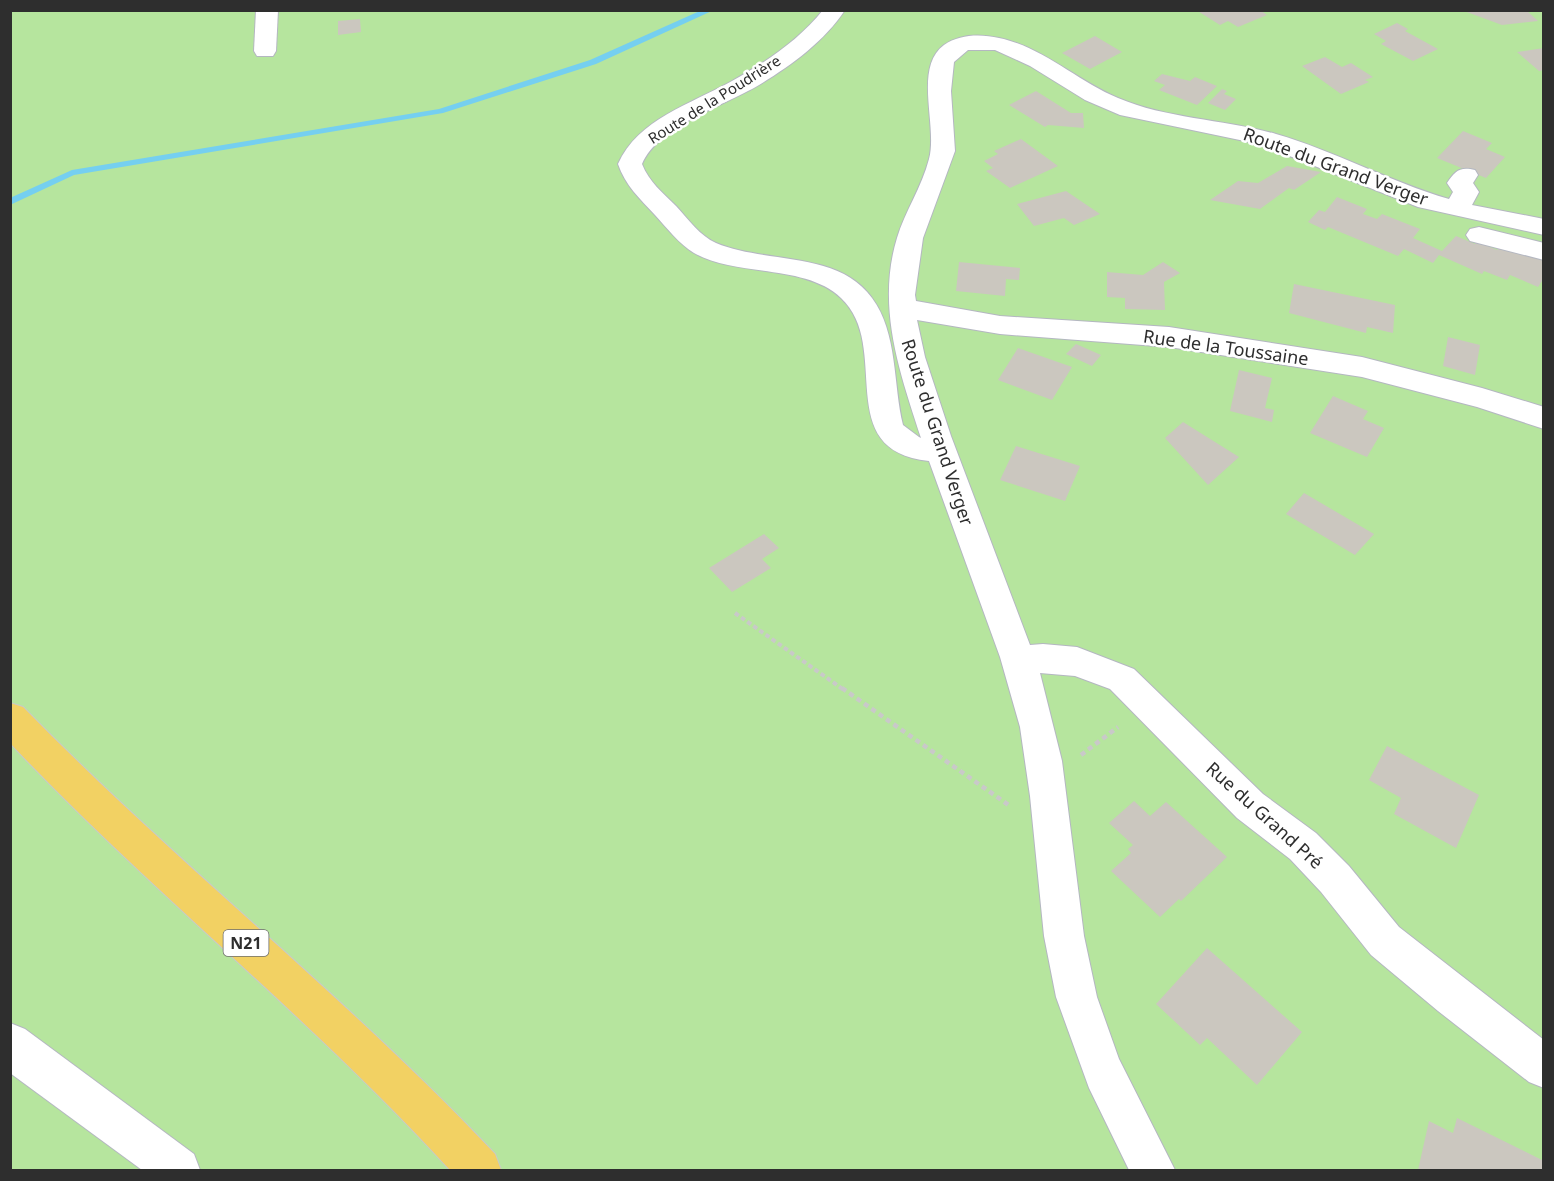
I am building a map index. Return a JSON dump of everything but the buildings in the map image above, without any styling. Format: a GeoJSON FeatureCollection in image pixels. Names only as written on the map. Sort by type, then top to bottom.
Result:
{"type":"FeatureCollection","features":[{"type":"Feature","properties":{"kind":"main road","name":"N21"},"geometry":{"type":"LineString","coordinates":[[10,718],[97,809],[388,1071],[479,1170]]}},
{"type":"Feature","properties":{"kind":"street"},"geometry":{"type":"LineString","coordinates":[[265,51],[267,10]]}},
{"type":"Feature","properties":{"kind":"street","name":"Route de la Poudrière"},"geometry":{"type":"LineString","coordinates":[[835,10],[805,40],[750,81],[653,136],[637,148],[630,164],[638,183],[683,230],[705,248],[835,281],[857,296],[867,317],[879,359],[888,427],[892,435],[905,445],[940,451]]}},
{"type":"Feature","properties":{"kind":"street","name":"Route du Grand Verger"},"geometry":{"type":"LineString","coordinates":[[1153,1170],[1109,1087],[1080,1009],[1064,934],[1051,819],[1036,721],[1018,661],[940,451],[911,356],[902,308],[902,280],[910,234],[944,150],[940,68],[948,52],[964,43],[986,42],[1008,47],[1095,97],[1124,108],[1248,132],[1412,196],[1457,209],[1544,227]]}},
{"type":"Feature","properties":{"kind":"street"},"geometry":{"type":"LineString","coordinates":[[1357,173],[1352,184],[1356,191],[1376,203],[1427,222],[1544,252]]}},
{"type":"Feature","properties":{"kind":"street"},"geometry":{"type":"LineString","coordinates":[[1457,209],[1466,192],[1460,183],[1466,175]]}},
{"type":"Feature","properties":{"kind":"street","name":"Rue de la Toussaine"},"geometry":{"type":"LineString","coordinates":[[902,308],[1000,325],[1169,337],[1351,365],[1482,398],[1544,418]]}},
{"type":"Feature","properties":{"kind":"street","name":"Rue du Grand Pré"},"geometry":{"type":"LineString","coordinates":[[1018,661],[1043,658],[1094,667],[1122,679],[1251,806],[1303,846],[1335,879],[1385,941],[1452,997],[1544,1067]]}},
{"type":"Feature","properties":{"kind":"street"},"geometry":{"type":"LineString","coordinates":[[15,1052],[178,1170]]}},
{"type":"Feature","properties":{"kind":"path"},"geometry":{"type":"LineString","coordinates":[[735,613],[1011,806],[1029,815],[1051,819]]}},
{"type":"Feature","properties":{"kind":"path"},"geometry":{"type":"LineString","coordinates":[[1075,759],[1150,705]]}},
{"type":"Feature","properties":{"kind":"green space"},"geometry":{"type":"Polygon","coordinates":[[[11,11],[1543,11],[1543,1170],[11,1170],[11,11]]]}},
{"type":"Feature","properties":{"kind":"waterway"},"geometry":{"type":"LineString","coordinates":[[10,202],[72,173],[440,111],[593,62],[710,10]]}}]}
